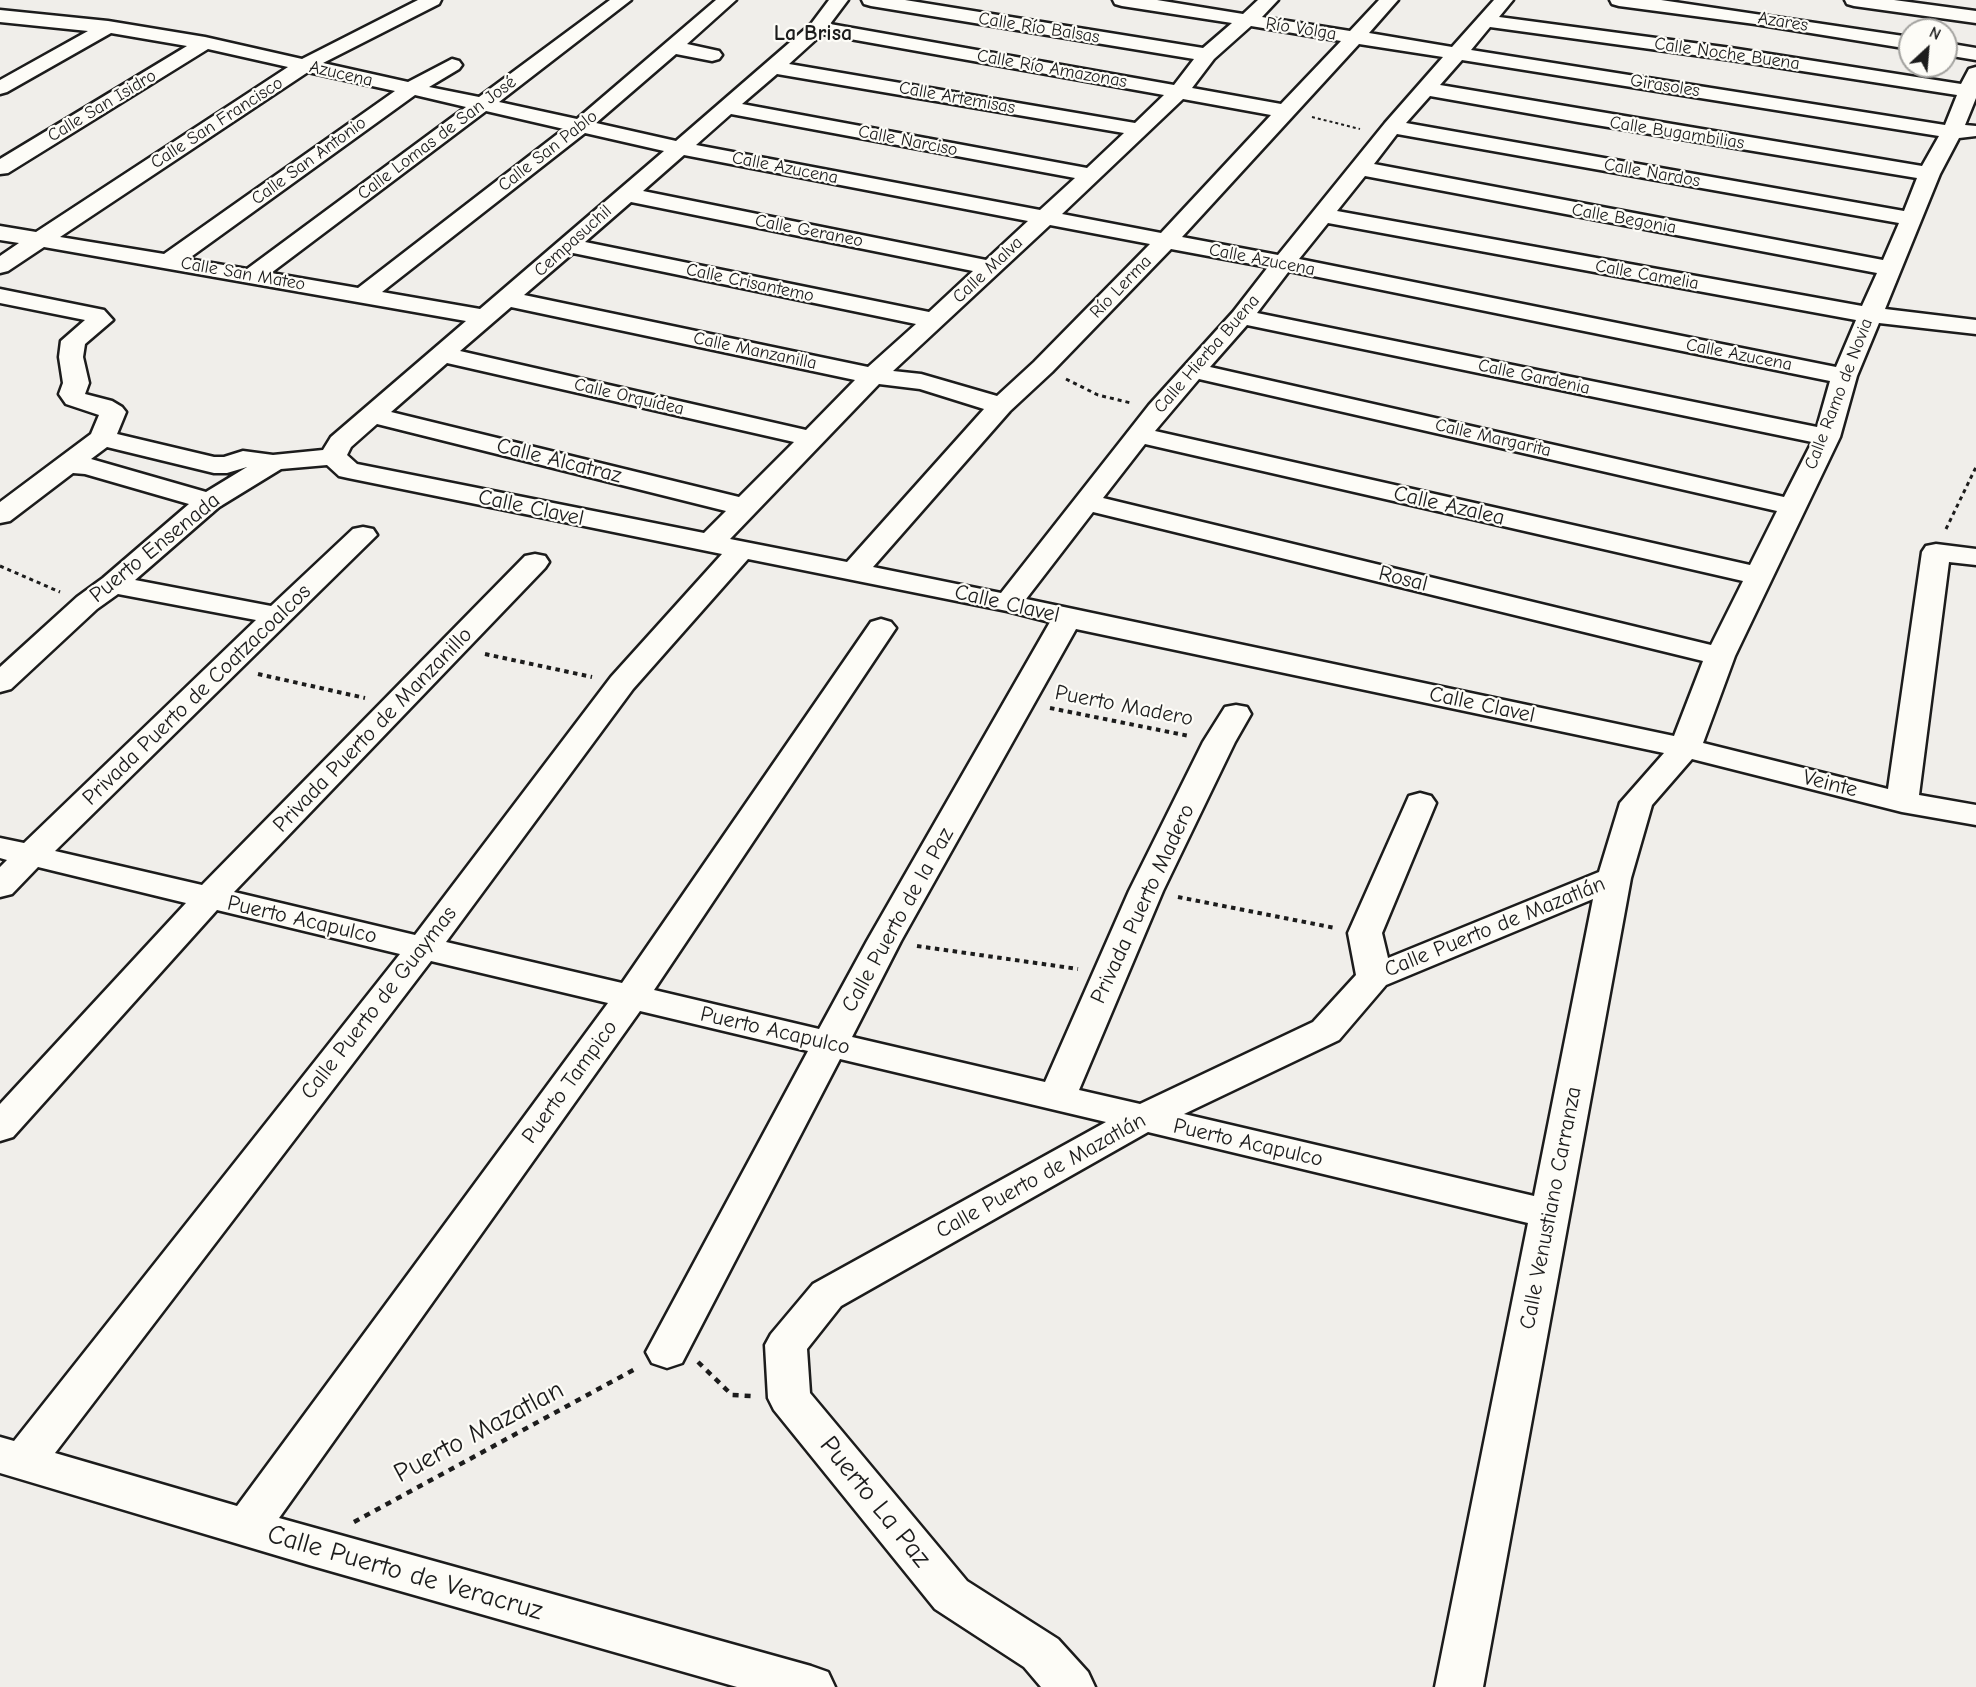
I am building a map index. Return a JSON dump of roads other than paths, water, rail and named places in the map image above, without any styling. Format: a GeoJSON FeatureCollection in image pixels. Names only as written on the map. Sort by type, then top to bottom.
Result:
{"type":"FeatureCollection","features":[{"type":"Feature","properties":{"kind":"street","name":"Calle San Francisco"},"geometry":{"type":"LineString","coordinates":[[0,266],[305,65],[432,0]]}},
{"type":"Feature","properties":{"kind":"street","name":"Calle Lomas de San José"},"geometry":{"type":"LineString","coordinates":[[252,276],[622,0]]}},
{"type":"Feature","properties":{"kind":"street","name":"Calle San Pablo"},"geometry":{"type":"LineString","coordinates":[[363,295],[581,126],[727,0]]}},
{"type":"Feature","properties":{"kind":"street","name":"Cempasuchil"},"geometry":{"type":"LineString","coordinates":[[333,457],[340,444],[818,28],[839,0]]}},
{"type":"Feature","properties":{"kind":"street","name":"Calle Río Balsas"},"geometry":{"type":"LineString","coordinates":[[871,0],[1207,55]]}},
{"type":"Feature","properties":{"kind":"street","name":"Río Volga"},"geometry":{"type":"LineString","coordinates":[[1122,0],[1355,38]]}},
{"type":"Feature","properties":{"kind":"street","name":"Calle Malva"},"geometry":{"type":"LineString","coordinates":[[725,547],[745,507],[873,376],[1140,130],[1180,92],[1207,55],[1269,0]]}},
{"type":"Feature","properties":{"kind":"street","name":"Río Lerma"},"geometry":{"type":"LineString","coordinates":[[853,572],[1002,406],[1044,368],[1166,241],[1389,0]]}},
{"type":"Feature","properties":{"kind":"street","name":"Calle Hierba Buena"},"geometry":{"type":"LineString","coordinates":[[1008,603],[1158,410],[1240,317],[1389,131],[1504,0]]}},
{"type":"Feature","properties":{"kind":"street","name":"Azares"},"geometry":{"type":"LineString","coordinates":[[1619,0],[1755,18],[1898,41]]}},
{"type":"Feature","properties":{"kind":"street"},"geometry":{"type":"LineString","coordinates":[[1854,0],[1976,17]]}},
{"type":"Feature","properties":{"kind":"street","name":"Azucena"},"geometry":{"type":"LineString","coordinates":[[10,16],[108,27],[205,43],[409,90],[680,148]]}},
{"type":"Feature","properties":{"kind":"street"},"geometry":{"type":"LineString","coordinates":[[0,27],[10,16]]}},
{"type":"Feature","properties":{"kind":"street","name":"Calle Noche Buena"},"geometry":{"type":"LineString","coordinates":[[1487,21],[1731,54],[1971,82]]}},
{"type":"Feature","properties":{"kind":"street"},"geometry":{"type":"LineString","coordinates":[[0,88],[108,27]]}},
{"type":"Feature","properties":{"kind":"street","name":"Calle Río Amazonas"},"geometry":{"type":"LineString","coordinates":[[818,28],[1285,111]]}},
{"type":"Feature","properties":{"kind":"street","name":"Girasoles"},"geometry":{"type":"LineString","coordinates":[[1355,38],[1964,132]]}},
{"type":"Feature","properties":{"kind":"street","name":"Calle San Isidro"},"geometry":{"type":"LineString","coordinates":[[0,168],[205,43]]}},
{"type":"Feature","properties":{"kind":"street"},"geometry":{"type":"LineString","coordinates":[[672,47],[712,54]]}},
{"type":"Feature","properties":{"kind":"street"},"geometry":{"type":"LineString","coordinates":[[1958,51],[1976,54]]}},
{"type":"Feature","properties":{"kind":"street","name":"Calle San Antonio"},"geometry":{"type":"LineString","coordinates":[[168,262],[409,90],[452,65]]}},
{"type":"Feature","properties":{"kind":"street","name":"Calle Artemisas"},"geometry":{"type":"LineString","coordinates":[[773,67],[1140,130]]}},
{"type":"Feature","properties":{"kind":"street","name":"Calle Ramo de Novia"},"geometry":{"type":"LineString","coordinates":[[1685,748],[1720,656],[1827,437],[1844,376],[1929,174],[1964,132],[1971,82]]}},
{"type":"Feature","properties":{"kind":"street","name":"Calle Bugambilias"},"geometry":{"type":"LineString","coordinates":[[1426,88],[1578,116],[1929,174]]}},
{"type":"Feature","properties":{"kind":"street","name":"Calle Narciso"},"geometry":{"type":"LineString","coordinates":[[725,107],[1091,175]]}},
{"type":"Feature","properties":{"kind":"street","name":"Calle Nardos"},"geometry":{"type":"LineString","coordinates":[[1389,131],[1912,219]]}},
{"type":"Feature","properties":{"kind":"street","name":"Calle Azucena"},"geometry":{"type":"LineString","coordinates":[[680,148],[1283,263],[1844,376]]}},
{"type":"Feature","properties":{"kind":"street","name":"Calle Begonia"},"geometry":{"type":"LineString","coordinates":[[1359,168],[1889,268]]}},
{"type":"Feature","properties":{"kind":"street","name":"Calle Geraneo"},"geometry":{"type":"LineString","coordinates":[[625,194],[992,267]]}},
{"type":"Feature","properties":{"kind":"street","name":"Calle Camelia"},"geometry":{"type":"LineString","coordinates":[[1322,215],[1870,315],[1975,325]]}},
{"type":"Feature","properties":{"kind":"street","name":"Calle San Mateo"},"geometry":{"type":"LineString","coordinates":[[0,233],[486,317]]}},
{"type":"Feature","properties":{"kind":"street","name":"Calle Crisantemo"},"geometry":{"type":"LineString","coordinates":[[568,245],[933,320]]}},
{"type":"Feature","properties":{"kind":"street"},"geometry":{"type":"LineString","coordinates":[[0,296],[96,315],[100,320],[73,341],[70,357],[76,383],[72,394],[75,399],[103,406],[113,412],[102,438],[0,514]]}},
{"type":"Feature","properties":{"kind":"street","name":"Calle Manzanilla"},"geometry":{"type":"LineString","coordinates":[[507,299],[873,376],[942,387],[1002,406]]}},
{"type":"Feature","properties":{"kind":"street","name":"Calle Gardenia"},"geometry":{"type":"LineString","coordinates":[[1240,317],[1827,437]]}},
{"type":"Feature","properties":{"kind":"street","name":"Calle Orquídea"},"geometry":{"type":"LineString","coordinates":[[444,355],[813,439]]}},
{"type":"Feature","properties":{"kind":"street","name":"Calle Margarita"},"geometry":{"type":"LineString","coordinates":[[1192,370],[1794,507]]}},
{"type":"Feature","properties":{"kind":"street","name":"Calle Alcatraz"},"geometry":{"type":"LineString","coordinates":[[372,416],[745,507]]}},
{"type":"Feature","properties":{"kind":"street","name":"Calle Azalea"},"geometry":{"type":"LineString","coordinates":[[1138,435],[1760,576]]}},
{"type":"Feature","properties":{"kind":"street"},"geometry":{"type":"LineString","coordinates":[[102,438],[214,465],[227,465],[243,459],[275,462]]}},
{"type":"Feature","properties":{"kind":"street","name":"Calle Clavel"},"geometry":{"type":"LineString","coordinates":[[333,457],[348,470],[1008,603],[1067,618],[1685,748]]}},
{"type":"Feature","properties":{"kind":"street","name":"Puerto Ensenada"},"geometry":{"type":"LineString","coordinates":[[0,683],[87,603],[113,584],[209,501],[275,462],[333,457]]}},
{"type":"Feature","properties":{"kind":"street"},"geometry":{"type":"LineString","coordinates":[[67,464],[87,466],[209,501]]}},
{"type":"Feature","properties":{"kind":"street","name":"Rosal"},"geometry":{"type":"LineString","coordinates":[[1085,501],[1720,656]]}},
{"type":"Feature","properties":{"kind":"street","name":"Privada Puerto de Coatzacoalcos"},"geometry":{"type":"LineString","coordinates":[[0,886],[16,852],[224,666],[363,535]]}},
{"type":"Feature","properties":{"kind":"street","name":"Calle Puerto de Guaymas"},"geometry":{"type":"LineString","coordinates":[[12,1458],[423,948],[725,547]]}},
{"type":"Feature","properties":{"kind":"street"},"geometry":{"type":"LineString","coordinates":[[1902,802],[1936,552],[1976,557]]}},
{"type":"Feature","properties":{"kind":"street","name":"Privada Puerto de Manzanillo"},"geometry":{"type":"LineString","coordinates":[[0,1128],[209,898],[536,562]]}},
{"type":"Feature","properties":{"kind":"street"},"geometry":{"type":"LineString","coordinates":[[113,584],[279,615]]}},
{"type":"Feature","properties":{"kind":"street","name":"Calle Puerto de la Paz"},"geometry":{"type":"LineString","coordinates":[[667,1352],[884,941],[1021,703],[1067,618]]}},
{"type":"Feature","properties":{"kind":"street","name":"Puerto Tampico"},"geometry":{"type":"LineString","coordinates":[[247,1528],[632,997],[881,628]]}},
{"type":"Feature","properties":{"kind":"street","name":"Privada Puerto Madero"},"geometry":{"type":"LineString","coordinates":[[1057,1098],[1146,891],[1228,728]]}},
{"type":"Feature","properties":{"kind":"street","name":"Veinte"},"geometry":{"type":"LineString","coordinates":[[1685,748],[1902,802],[1976,815]]}},
{"type":"Feature","properties":{"kind":"street","name":"Calle Venustiano Carranza"},"geometry":{"type":"LineString","coordinates":[[1459,1687],[1614,878],[1636,803],[1685,748]]}},
{"type":"Feature","properties":{"kind":"street"},"geometry":{"type":"LineString","coordinates":[[1374,977],[1365,933],[1420,802]]}},
{"type":"Feature","properties":{"kind":"street","name":"Puerto Acapulco"},"geometry":{"type":"LineString","coordinates":[[16,852],[1550,1214]]}},
{"type":"Feature","properties":{"kind":"street","name":"Calle Puerto de Mazatlán"},"geometry":{"type":"LineString","coordinates":[[789,1398],[786,1345],[827,1295],[1144,1118],[1326,1031],[1374,977],[1614,878]]}},
{"type":"Feature","properties":{"kind":"street","name":"Puerto La Paz"},"geometry":{"type":"LineString","coordinates":[[789,1398],[951,1595],[1041,1653],[1071,1687]]}},
{"type":"Feature","properties":{"kind":"street","name":"Calle Puerto de Veracruz"},"geometry":{"type":"LineString","coordinates":[[12,1458],[309,1546],[811,1687]]}},
{"type":"Feature","properties":{"kind":"district","name":"La Brisa"},"geometry":{"type":"Point","coordinates":[813,34]}}]}
